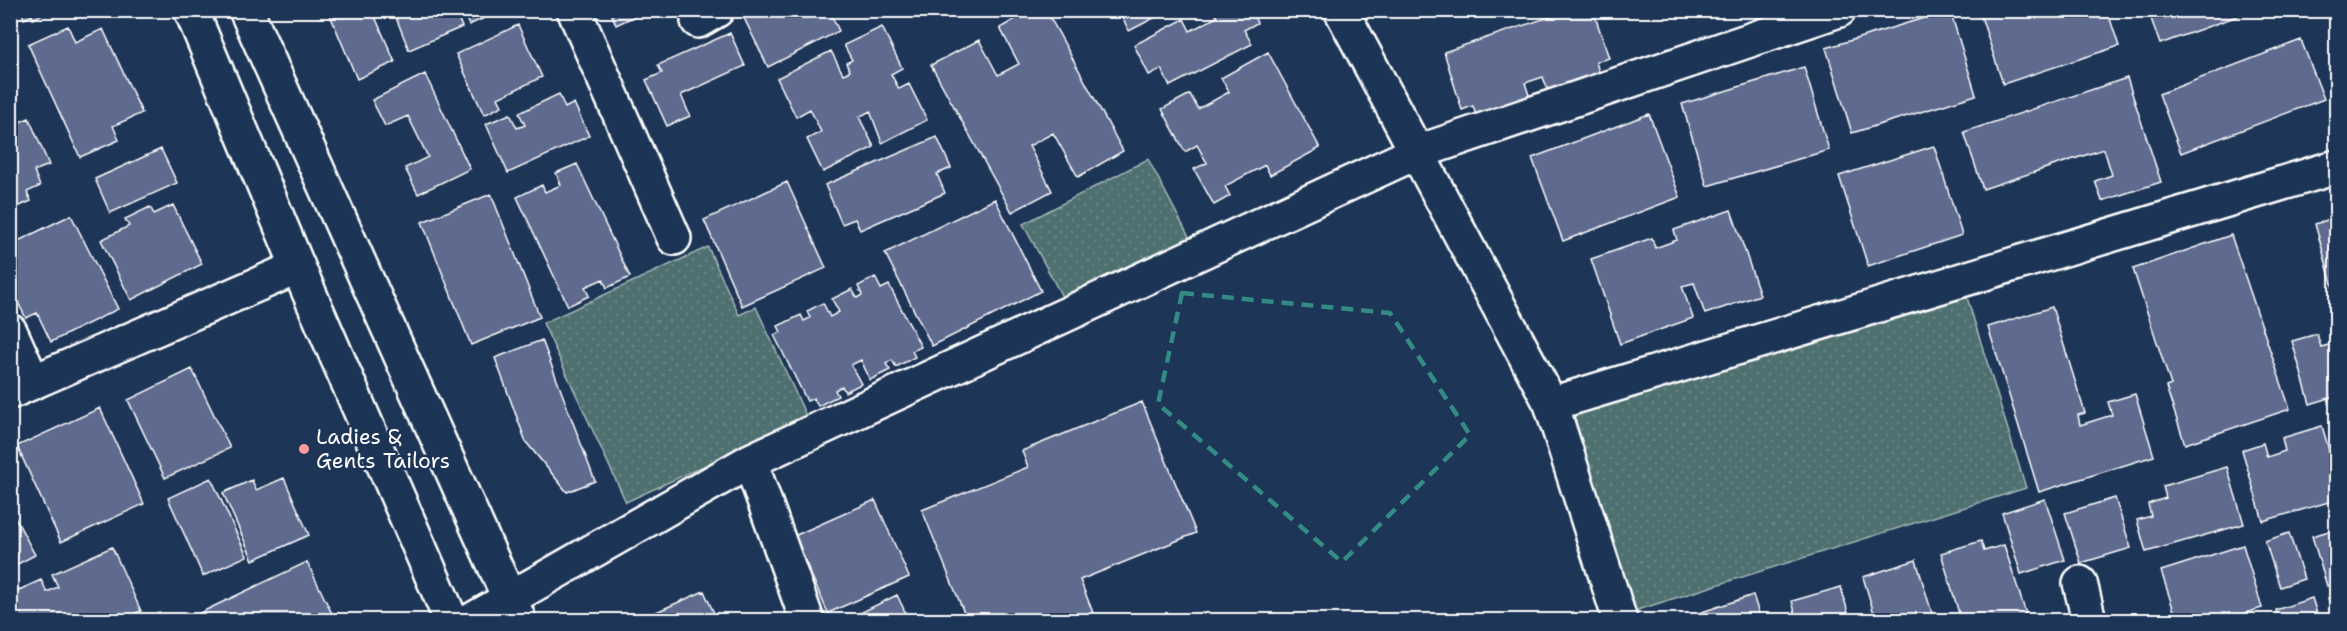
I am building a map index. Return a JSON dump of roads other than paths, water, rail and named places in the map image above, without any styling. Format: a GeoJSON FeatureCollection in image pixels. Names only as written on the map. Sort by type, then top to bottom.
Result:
{"type":"FeatureCollection","features":[{"type":"Feature","properties":{"kind":"street"},"geometry":{"type":"LineString","coordinates":[[191,10],[298,267],[451,621]]}},
{"type":"Feature","properties":{"kind":"street"},"geometry":{"type":"LineString","coordinates":[[246,10],[514,611]]}},
{"type":"Feature","properties":{"kind":"street"},"geometry":{"type":"LineString","coordinates":[[574,10],[674,238]]}},
{"type":"Feature","properties":{"kind":"street"},"geometry":{"type":"LineString","coordinates":[[1341,10],[1415,153],[1551,404],[1620,621]]}},
{"type":"Feature","properties":{"kind":"street"},"geometry":{"type":"LineString","coordinates":[[472,621],[514,611],[750,461],[1415,153],[1839,10]]}},
{"type":"Feature","properties":{"kind":"street"},"geometry":{"type":"LineString","coordinates":[[1551,404],[2337,167]]}},
{"type":"Feature","properties":{"kind":"street"},"geometry":{"type":"LineString","coordinates":[[10,331],[22,387],[298,267]]}},
{"type":"Feature","properties":{"kind":"street"},"geometry":{"type":"LineString","coordinates":[[750,461],[807,621]]}},
{"type":"Feature","properties":{"kind":"street"},"geometry":{"type":"LineString","coordinates":[[2080,583],[2090,621]]}},
{"type":"Feature","properties":{"kind":"place","name":"Ladies & Gents Tailors"},"geometry":{"type":"Point","coordinates":[304,449]}}]}
